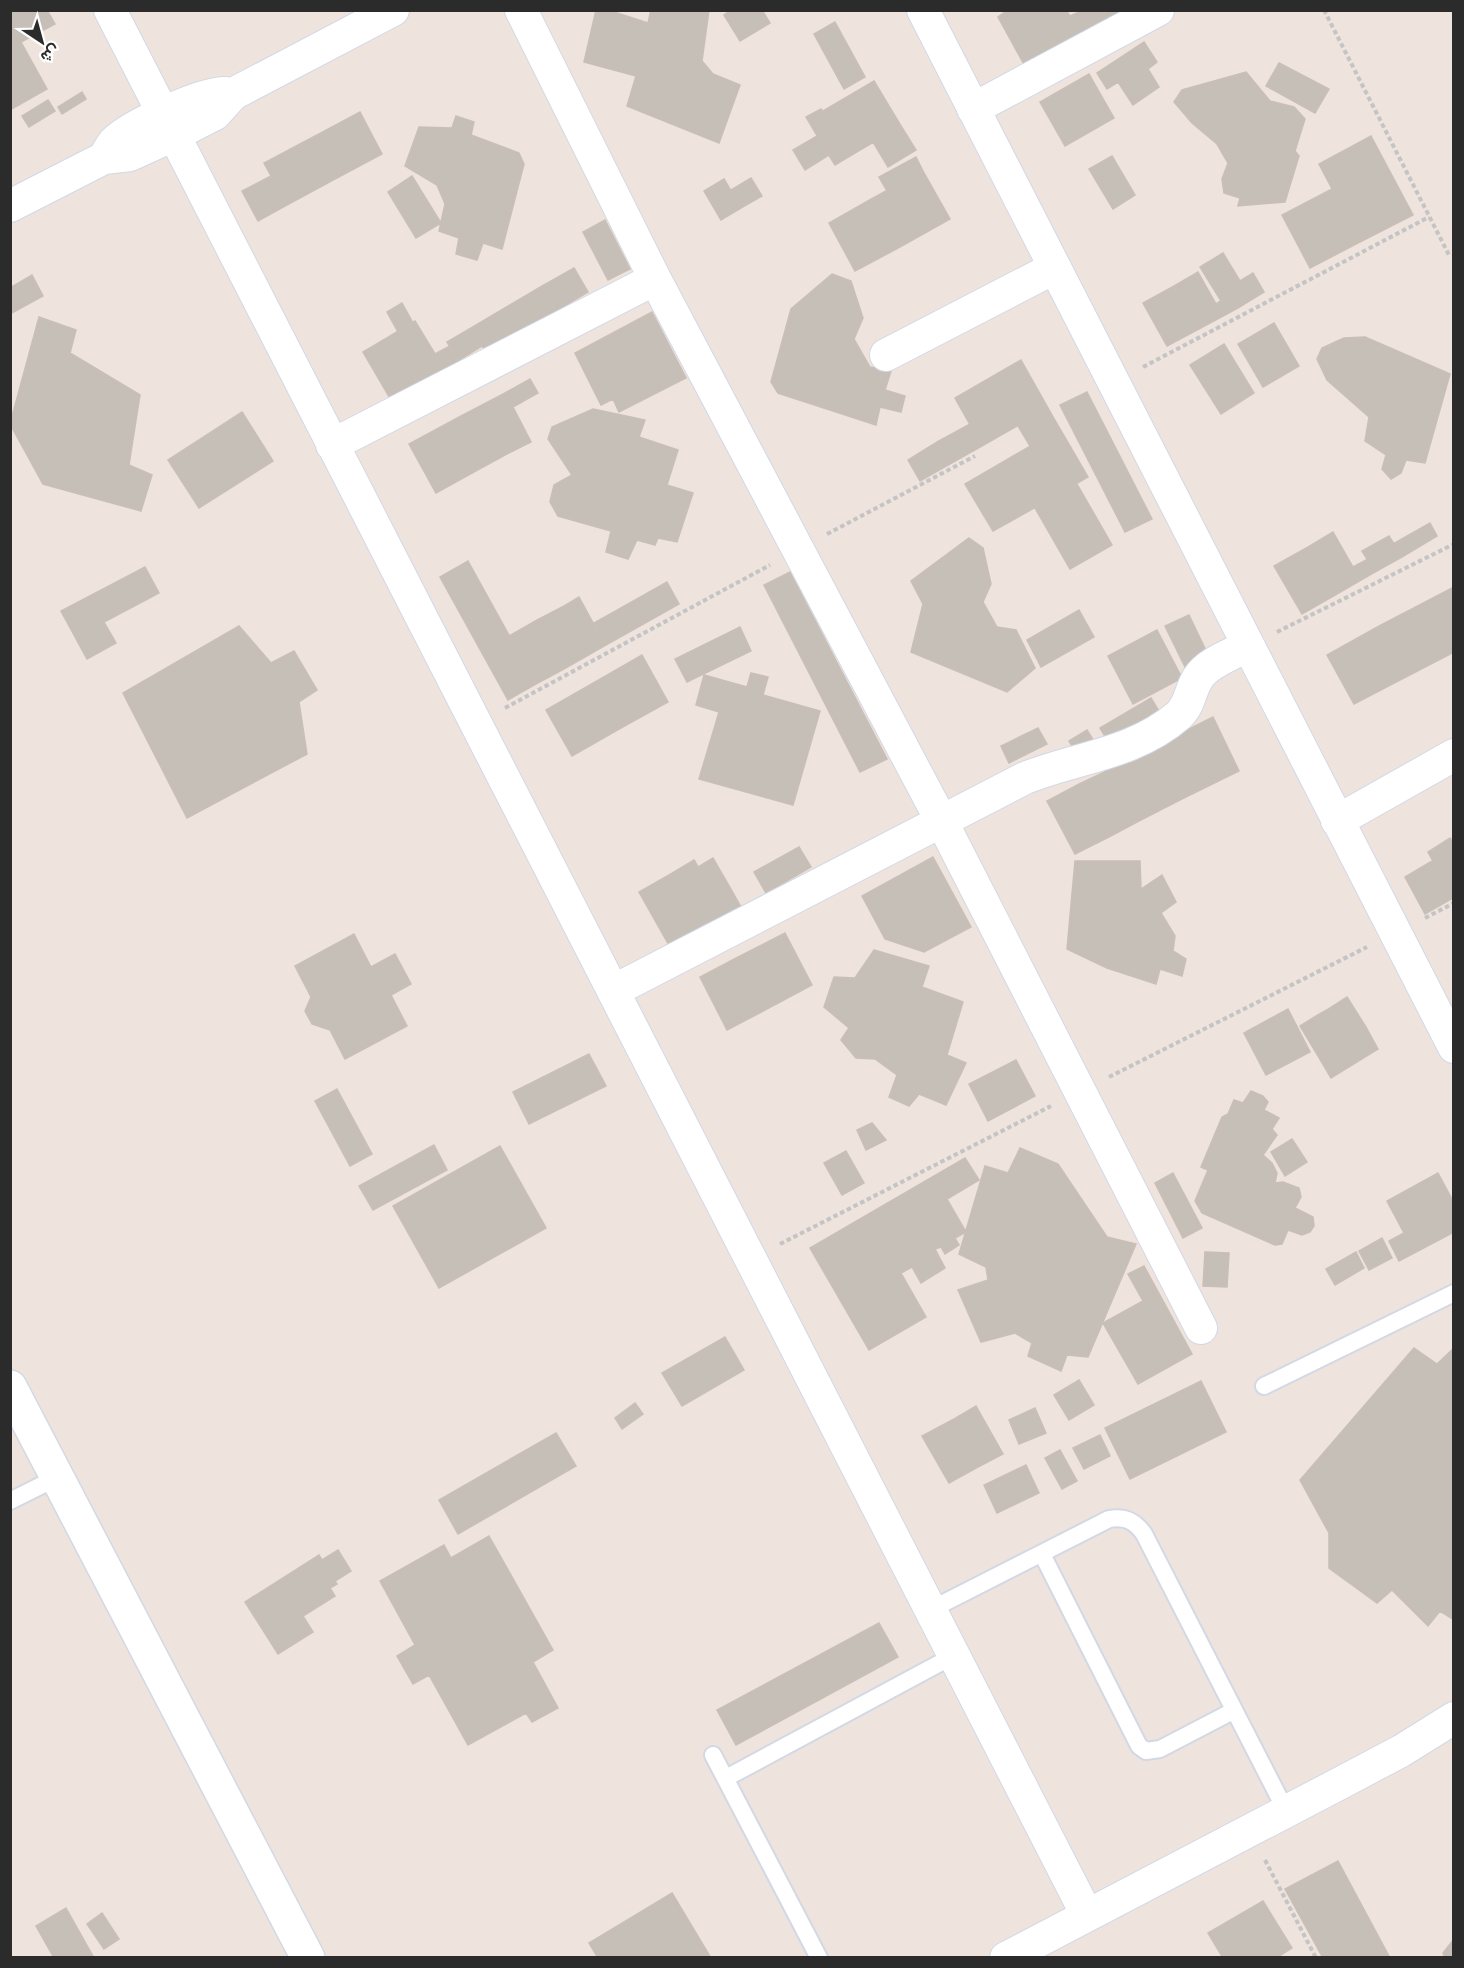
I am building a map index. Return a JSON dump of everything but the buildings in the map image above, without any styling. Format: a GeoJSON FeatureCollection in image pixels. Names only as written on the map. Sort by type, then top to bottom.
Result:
{"type":"FeatureCollection","features":[{"type":"Feature","properties":{"kind":"street"},"geometry":{"type":"LineString","coordinates":[[110,10],[1087,1915]]}},
{"type":"Feature","properties":{"kind":"street"},"geometry":{"type":"LineString","coordinates":[[10,206],[104,158],[122,136],[168,124],[207,95],[233,94],[393,10]]}},
{"type":"Feature","properties":{"kind":"street"},"geometry":{"type":"LineString","coordinates":[[521,10],[656,279],[942,822],[1201,1328]]}},
{"type":"Feature","properties":{"kind":"street"},"geometry":{"type":"LineString","coordinates":[[922,10],[1454,1047]]}},
{"type":"Feature","properties":{"kind":"street"},"geometry":{"type":"LineString","coordinates":[[973,109],[1158,10]]}},
{"type":"Feature","properties":{"kind":"street"},"geometry":{"type":"LineString","coordinates":[[886,355],[1054,268]]}},
{"type":"Feature","properties":{"kind":"street"},"geometry":{"type":"LineString","coordinates":[[332,445],[656,279]]}},
{"type":"Feature","properties":{"kind":"street"},"geometry":{"type":"LineString","coordinates":[[613,991],[1025,778],[1127,746],[1180,714],[1188,704],[1202,672],[1248,646]]}},
{"type":"Feature","properties":{"kind":"street"},"geometry":{"type":"LineString","coordinates":[[1337,821],[1454,755]]}},
{"type":"Feature","properties":{"kind":"street"},"geometry":{"type":"LineString","coordinates":[[10,1387],[308,1958]]}},
{"type":"Feature","properties":{"kind":"street"},"geometry":{"type":"LineString","coordinates":[[1006,1958],[1401,1751],[1454,1718]]}},
{"type":"Feature","properties":{"kind":"lane"},"geometry":{"type":"LineString","coordinates":[[1264,1386],[1454,1293]]}},
{"type":"Feature","properties":{"kind":"lane"},"geometry":{"type":"LineString","coordinates":[[10,1501],[58,1478]]}},
{"type":"Feature","properties":{"kind":"lane"},"geometry":{"type":"LineString","coordinates":[[930,1610],[1109,1519],[1119,1517],[1138,1526],[1286,1811]]}},
{"type":"Feature","properties":{"kind":"lane"},"geometry":{"type":"LineString","coordinates":[[1042,1554],[1139,1746],[1146,1750],[1160,1749],[1233,1711]]}},
{"type":"Feature","properties":{"kind":"lane"},"geometry":{"type":"LineString","coordinates":[[726,1778],[953,1656]]}},
{"type":"Feature","properties":{"kind":"lane"},"geometry":{"type":"LineString","coordinates":[[713,1755],[819,1958]]}},
{"type":"Feature","properties":{"kind":"path"},"geometry":{"type":"LineString","coordinates":[[1324,10],[1450,257]]}},
{"type":"Feature","properties":{"kind":"path"},"geometry":{"type":"LineString","coordinates":[[1113,383],[1429,217]]}},
{"type":"Feature","properties":{"kind":"path"},"geometry":{"type":"LineString","coordinates":[[476,724],[798,549],[975,456]]}},
{"type":"Feature","properties":{"kind":"path"},"geometry":{"type":"LineString","coordinates":[[1248,646],[1454,544]]}},
{"type":"Feature","properties":{"kind":"path"},"geometry":{"type":"LineString","coordinates":[[1249,1830],[1316,1958]]}}]}
